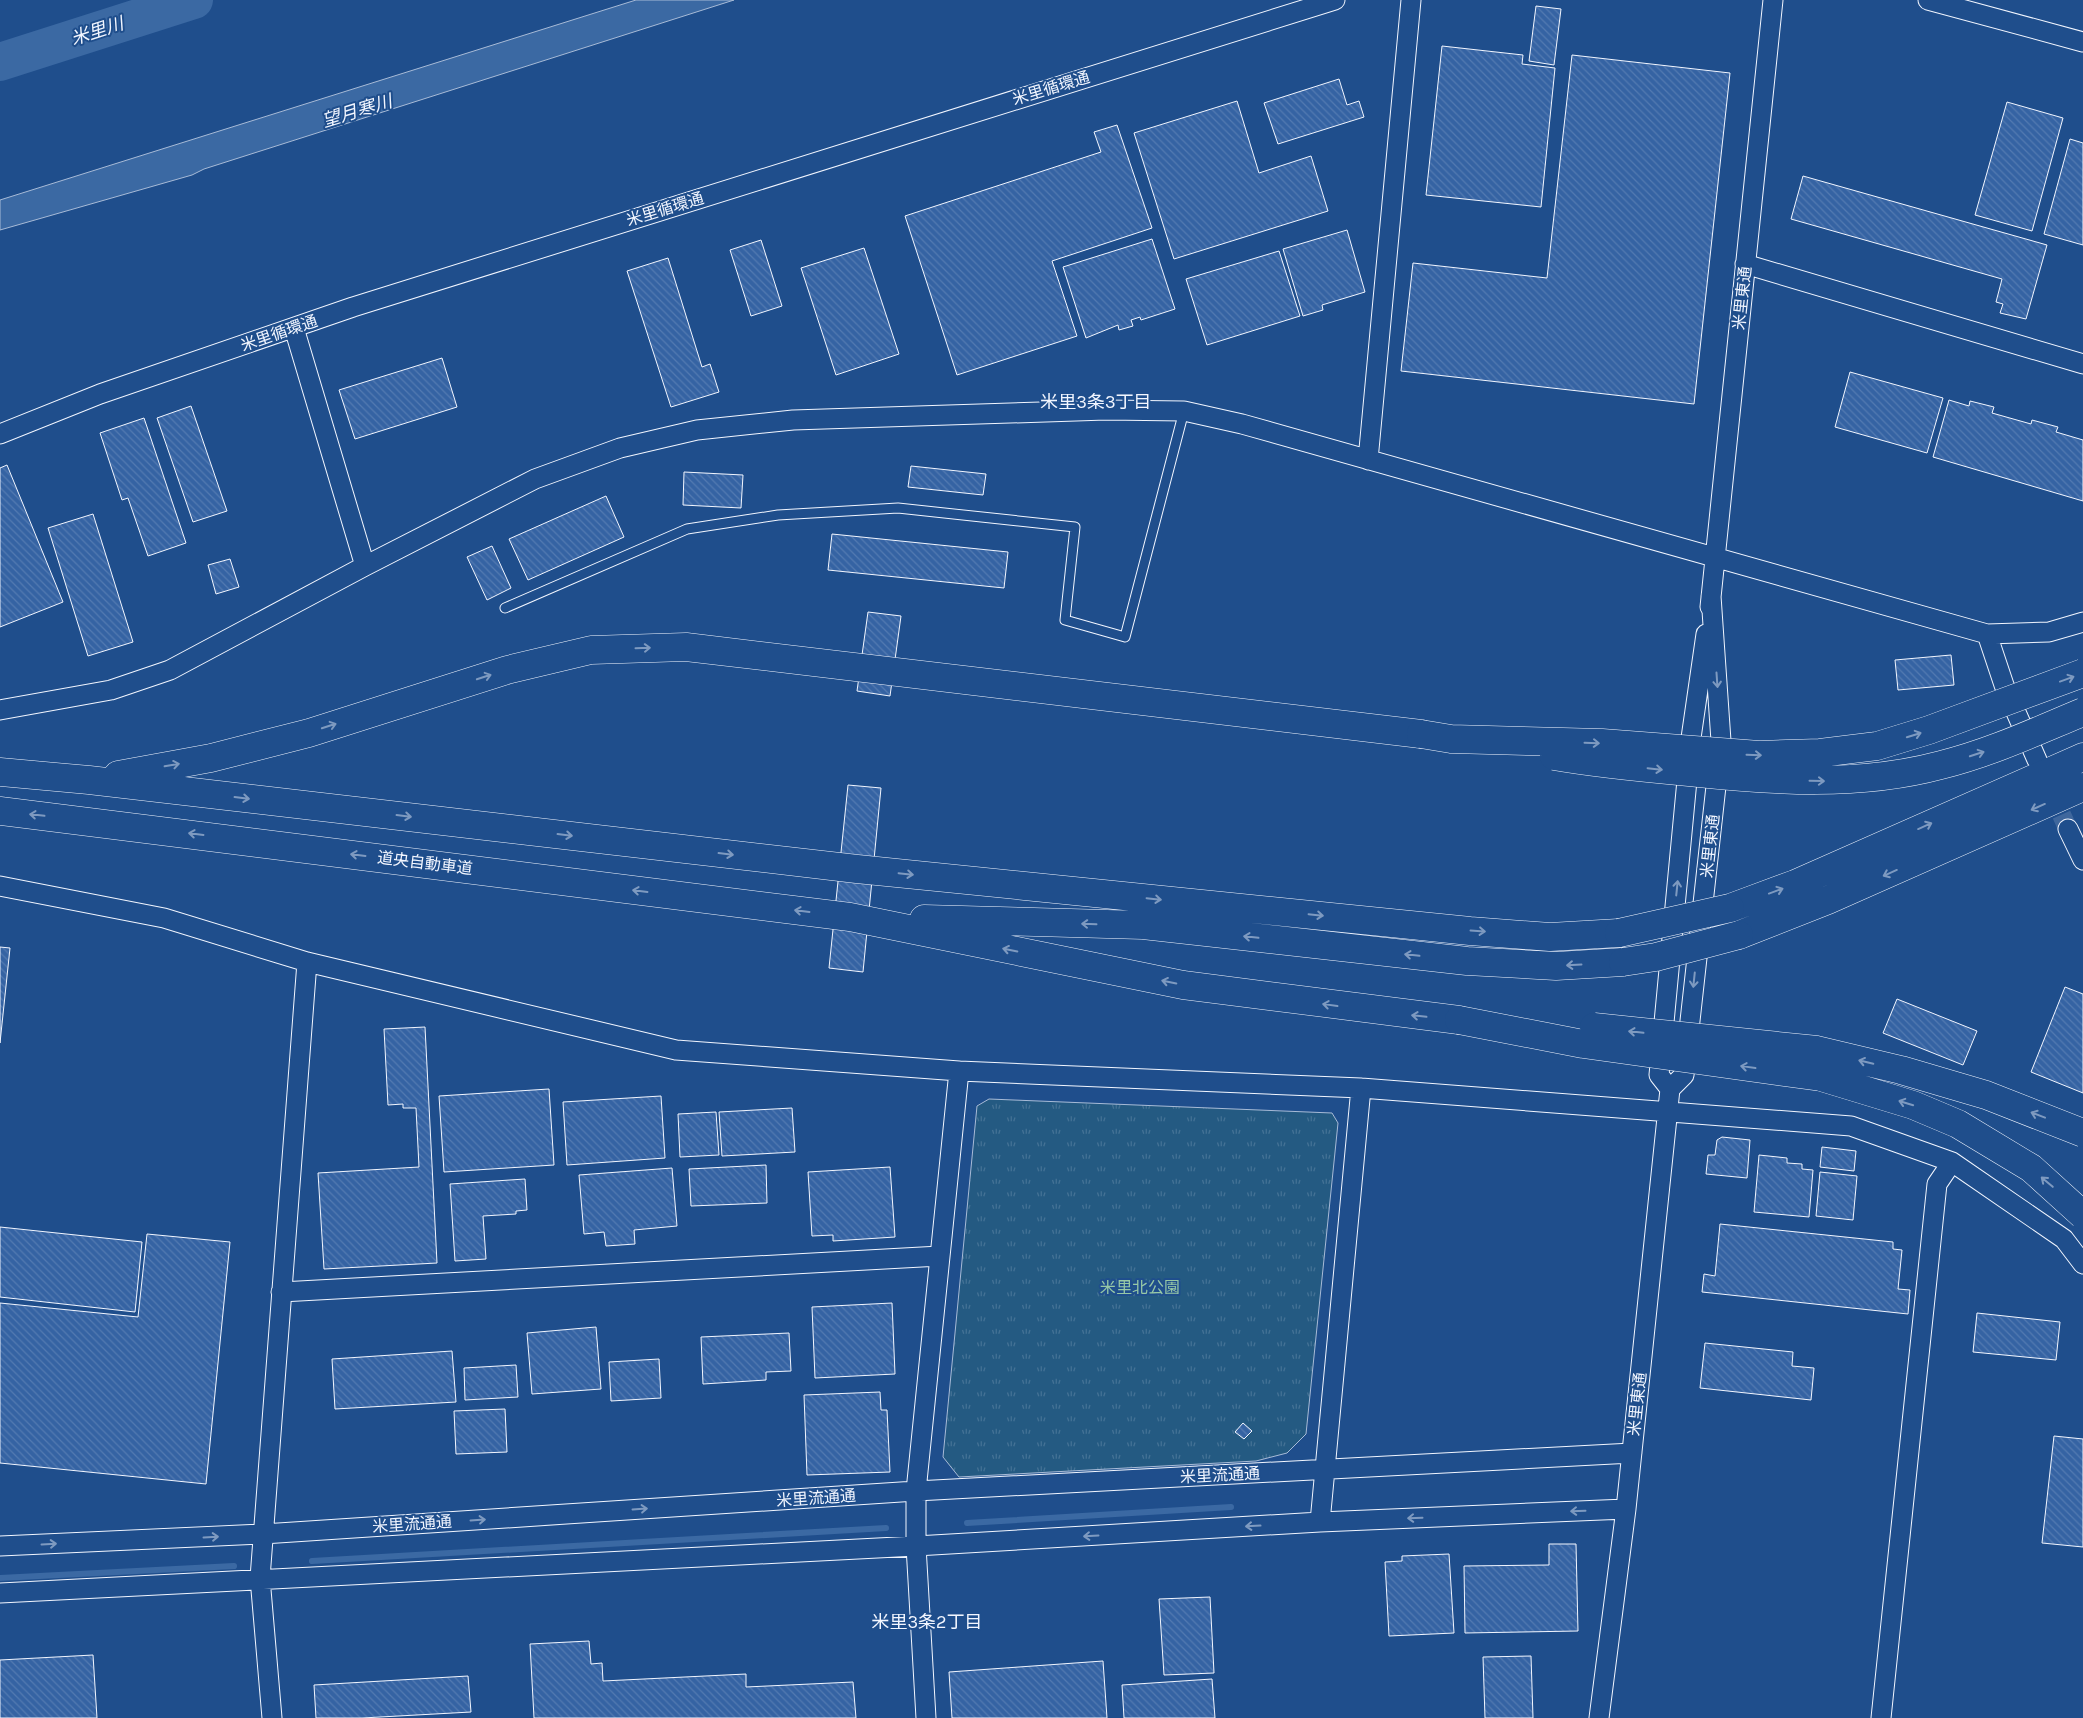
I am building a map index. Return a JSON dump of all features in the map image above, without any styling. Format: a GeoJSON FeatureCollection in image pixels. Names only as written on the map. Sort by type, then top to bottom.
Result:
{"type":"FeatureCollection","features":[{"type":"Feature","properties":{"kind":"highway"},"geometry":{"type":"LineString","coordinates":[[89,780],[238,751],[309,732],[507,670],[591,650],[677,647],[1421,734],[1600,764],[1750,778],[1824,781],[1885,776],[1941,766],[1997,748],[2083,712]]}},
{"type":"Feature","properties":{"kind":"highway"},"geometry":{"type":"LineString","coordinates":[[1451,739],[1602,743],[1759,755],[1820,753],[1886,744],[2083,673]]}},
{"type":"Feature","properties":{"kind":"highway"},"geometry":{"type":"LineString","coordinates":[[0,772],[89,780],[857,869],[1470,931],[1550,937],[1619,934],[1730,908],[1795,884],[2083,756]]}},
{"type":"Feature","properties":{"kind":"highway"},"geometry":{"type":"LineString","coordinates":[[850,917],[1143,925],[1467,962],[1556,966],[1623,962],[1656,957],[1738,936],[1828,900],[2083,787]]}},
{"type":"Feature","properties":{"kind":"highway","name":"道央自動車道"},"geometry":{"type":"LineString","coordinates":[[0,811],[850,917]]}},
{"type":"Feature","properties":{"kind":"highway"},"geometry":{"type":"LineString","coordinates":[[850,917],[1183,985],[1459,1020],[1593,1027],[1817,1050],[1901,1070],[1986,1095],[2083,1133]]}},
{"type":"Feature","properties":{"kind":"highway"},"geometry":{"type":"LineString","coordinates":[[1459,1020],[1583,1044],[1821,1077],[1913,1105],[1958,1124],[2031,1168],[2083,1215]]}},
{"type":"Feature","properties":{"kind":"street","name":"米里循環通"},"geometry":{"type":"LineString","coordinates":[[0,434],[100,394],[353,307],[1335,0]]}},
{"type":"Feature","properties":{"kind":"street"},"geometry":{"type":"LineString","coordinates":[[1368,460],[1412,0]]}},
{"type":"Feature","properties":{"kind":"street","name":"米里東通"},"geometry":{"type":"LineString","coordinates":[[1670,1089],[1658,1075],[1691,738],[1711,596],[1773,0]]}},
{"type":"Feature","properties":{"kind":"street"},"geometry":{"type":"LineString","coordinates":[[1928,0],[1951,3],[2083,42]]}},
{"type":"Feature","properties":{"kind":"street"},"geometry":{"type":"LineString","coordinates":[[1745,264],[2083,364]]}},
{"type":"Feature","properties":{"kind":"street"},"geometry":{"type":"LineString","coordinates":[[294,328],[364,566]]}},
{"type":"Feature","properties":{"kind":"street"},"geometry":{"type":"LineString","coordinates":[[0,713],[111,690],[170,670],[364,566],[535,479],[620,448],[697,430],[793,420],[1106,410],[1184,411],[1242,424],[1987,634],[2049,632],[2083,622]]}},
{"type":"Feature","properties":{"kind":"street","name":"米里東通"},"geometry":{"type":"LineString","coordinates":[[1599,1718],[1626,1509],[1667,1111],[1670,1089],[1684,1075],[1721,742],[1711,596]]}},
{"type":"Feature","properties":{"kind":"street"},"geometry":{"type":"LineString","coordinates":[[1987,634],[2004,685],[2037,760]]}},
{"type":"Feature","properties":{"kind":"street"},"geometry":{"type":"LineString","coordinates":[[2068,829],[2083,860]]}},
{"type":"Feature","properties":{"kind":"street"},"geometry":{"type":"LineString","coordinates":[[0,886],[164,918],[307,962],[676,1050],[959,1071],[1361,1088],[1851,1126],[1952,1162],[2064,1239],[2083,1264]]}},
{"type":"Feature","properties":{"kind":"street"},"geometry":{"type":"LineString","coordinates":[[272,1718],[260,1578],[307,962]]}},
{"type":"Feature","properties":{"kind":"street"},"geometry":{"type":"LineString","coordinates":[[926,1718],[916,1546],[916,1491],[959,1071]]}},
{"type":"Feature","properties":{"kind":"street"},"geometry":{"type":"LineString","coordinates":[[1320,1522],[1327,1469],[1361,1088]]}},
{"type":"Feature","properties":{"kind":"street"},"geometry":{"type":"LineString","coordinates":[[1881,1718],[1937,1184],[1952,1162]]}},
{"type":"Feature","properties":{"kind":"street"},"geometry":{"type":"LineString","coordinates":[[282,1292],[940,1256]]}},
{"type":"Feature","properties":{"kind":"street","name":"米里流通通"},"geometry":{"type":"LineString","coordinates":[[0,1546],[263,1534],[916,1491],[1632,1453]]}},
{"type":"Feature","properties":{"kind":"street"},"geometry":{"type":"LineString","coordinates":[[0,1593],[260,1578],[916,1546],[1320,1522],[1626,1509]]}},
{"type":"Feature","properties":{"kind":"lane"},"geometry":{"type":"LineString","coordinates":[[505,608],[687,528],[778,515],[898,508],[1075,527],[1065,620],[1125,636],[1184,411]]}},
{"type":"Feature","properties":{"kind":"green space","name":"米里北公園"},"geometry":{"type":"Polygon","coordinates":[[[989,1099],[1332,1113],[1338,1123],[1306,1434],[1287,1453],[1256,1461],[959,1477],[943,1457],[977,1106],[989,1099]]]}},
{"type":"Feature","properties":{"kind":"water","name":"望月寒川"},"geometry":{"type":"Polygon","coordinates":[[[636,0],[734,0],[204,169],[192,175],[0,230],[0,200],[636,0]]]}},
{"type":"Feature","properties":{"kind":"building"},"geometry":{"type":"Polygon","coordinates":[[[1536,6],[1561,9],[1554,65],[1529,61],[1536,6]]]}},
{"type":"Feature","properties":{"kind":"building"},"geometry":{"type":"Polygon","coordinates":[[[1442,46],[1523,55],[1522,64],[1555,68],[1541,207],[1426,195],[1442,46]]]}},
{"type":"Feature","properties":{"kind":"building"},"geometry":{"type":"Polygon","coordinates":[[[1572,55],[1730,73],[1694,404],[1401,371],[1413,263],[1547,278],[1572,55]]]}},
{"type":"Feature","properties":{"kind":"building"},"geometry":{"type":"Polygon","coordinates":[[[1339,79],[1347,105],[1359,101],[1364,117],[1278,144],[1264,103],[1339,79]]]}},
{"type":"Feature","properties":{"kind":"building"},"geometry":{"type":"Polygon","coordinates":[[[1237,101],[1259,173],[1311,156],[1328,211],[1174,259],[1134,133],[1237,101]]]}},
{"type":"Feature","properties":{"kind":"building"},"geometry":{"type":"Polygon","coordinates":[[[2007,102],[2063,118],[2032,231],[1975,215],[2007,102]]]}},
{"type":"Feature","properties":{"kind":"building"},"geometry":{"type":"Polygon","coordinates":[[[1117,125],[1152,228],[1052,261],[1077,336],[957,375],[905,216],[1101,152],[1094,132],[1117,125]]]}},
{"type":"Feature","properties":{"kind":"building"},"geometry":{"type":"Polygon","coordinates":[[[2070,139],[2083,143],[2083,245],[2044,234],[2070,139]]]}},
{"type":"Feature","properties":{"kind":"building"},"geometry":{"type":"Polygon","coordinates":[[[1803,176],[2047,245],[2026,319],[2000,313],[2003,304],[1996,302],[2002,279],[1791,219],[1803,176]]]}},
{"type":"Feature","properties":{"kind":"building"},"geometry":{"type":"Polygon","coordinates":[[[1347,230],[1365,292],[1322,305],[1323,310],[1303,316],[1283,249],[1347,230]]]}},
{"type":"Feature","properties":{"kind":"building"},"geometry":{"type":"Polygon","coordinates":[[[1152,239],[1175,309],[1141,320],[1140,317],[1131,320],[1133,326],[1119,330],[1118,325],[1086,338],[1063,267],[1152,239]]]}},
{"type":"Feature","properties":{"kind":"building"},"geometry":{"type":"Polygon","coordinates":[[[761,240],[782,306],[751,316],[730,250],[761,240]]]}},
{"type":"Feature","properties":{"kind":"building"},"geometry":{"type":"Polygon","coordinates":[[[864,248],[899,354],[836,375],[801,268],[864,248]]]}},
{"type":"Feature","properties":{"kind":"building"},"geometry":{"type":"Polygon","coordinates":[[[1279,251],[1300,316],[1207,345],[1186,279],[1279,251]]]}},
{"type":"Feature","properties":{"kind":"building"},"geometry":{"type":"Polygon","coordinates":[[[668,258],[702,367],[710,364],[719,392],[671,407],[627,271],[668,258]]]}},
{"type":"Feature","properties":{"kind":"building"},"geometry":{"type":"Polygon","coordinates":[[[442,358],[457,407],[355,439],[339,390],[442,358]]]}},
{"type":"Feature","properties":{"kind":"building"},"geometry":{"type":"Polygon","coordinates":[[[1850,372],[1943,398],[1927,453],[1835,427],[1850,372]]]}},
{"type":"Feature","properties":{"kind":"building"},"geometry":{"type":"Polygon","coordinates":[[[1949,400],[1969,406],[1970,401],[1994,407],[1992,413],[2031,424],[2032,420],[2058,427],[2056,432],[2083,440],[2083,501],[1933,457],[1949,400]]]}},
{"type":"Feature","properties":{"kind":"building"},"geometry":{"type":"Polygon","coordinates":[[[191,406],[227,511],[193,522],[157,418],[191,406]]]}},
{"type":"Feature","properties":{"kind":"building"},"geometry":{"type":"Polygon","coordinates":[[[144,418],[186,543],[148,556],[128,498],[122,500],[100,433],[144,418]]]}},
{"type":"Feature","properties":{"kind":"building"},"geometry":{"type":"Polygon","coordinates":[[[7,465],[63,602],[0,627],[0,468],[7,465]]]}},
{"type":"Feature","properties":{"kind":"building"},"geometry":{"type":"Polygon","coordinates":[[[911,466],[986,474],[983,495],[908,487],[911,466]]]}},
{"type":"Feature","properties":{"kind":"building"},"geometry":{"type":"Polygon","coordinates":[[[684,472],[743,475],[741,508],[683,505],[684,472]]]}},
{"type":"Feature","properties":{"kind":"building"},"geometry":{"type":"Polygon","coordinates":[[[606,496],[624,537],[528,580],[509,539],[606,496]]]}},
{"type":"Feature","properties":{"kind":"building"},"geometry":{"type":"Polygon","coordinates":[[[93,514],[133,642],[88,656],[48,528],[93,514]]]}},
{"type":"Feature","properties":{"kind":"building"},"geometry":{"type":"Polygon","coordinates":[[[832,534],[1008,552],[1004,588],[828,570],[832,534]]]}},
{"type":"Feature","properties":{"kind":"building"},"geometry":{"type":"Polygon","coordinates":[[[492,546],[511,588],[487,600],[467,557],[492,546]]]}},
{"type":"Feature","properties":{"kind":"building"},"geometry":{"type":"Polygon","coordinates":[[[230,559],[239,587],[216,594],[208,565],[230,559]]]}},
{"type":"Feature","properties":{"kind":"building"},"geometry":{"type":"Polygon","coordinates":[[[868,612],[901,616],[890,696],[857,691],[868,612]]]}},
{"type":"Feature","properties":{"kind":"building"},"geometry":{"type":"Polygon","coordinates":[[[1951,655],[1954,685],[1898,690],[1895,660],[1951,655]]]}},
{"type":"Feature","properties":{"kind":"building"},"geometry":{"type":"Polygon","coordinates":[[[848,785],[881,788],[863,972],[829,968],[848,785]]]}},
{"type":"Feature","properties":{"kind":"building"},"geometry":{"type":"Polygon","coordinates":[[[0,947],[10,948],[0,1043],[0,947]]]}},
{"type":"Feature","properties":{"kind":"building"},"geometry":{"type":"Polygon","coordinates":[[[2065,987],[2083,994],[2083,1093],[2031,1072],[2065,987]]]}},
{"type":"Feature","properties":{"kind":"building"},"geometry":{"type":"Polygon","coordinates":[[[1897,999],[1977,1031],[1963,1065],[1883,1033],[1897,999]]]}},
{"type":"Feature","properties":{"kind":"building"},"geometry":{"type":"Polygon","coordinates":[[[425,1027],[437,1263],[324,1269],[318,1173],[419,1167],[416,1108],[403,1108],[403,1104],[388,1105],[384,1029],[425,1027]]]}},
{"type":"Feature","properties":{"kind":"building"},"geometry":{"type":"Polygon","coordinates":[[[549,1089],[554,1165],[444,1172],[439,1096],[549,1089]]]}},
{"type":"Feature","properties":{"kind":"building"},"geometry":{"type":"Polygon","coordinates":[[[661,1096],[665,1158],[567,1165],[563,1102],[661,1096]]]}},
{"type":"Feature","properties":{"kind":"building"},"geometry":{"type":"Polygon","coordinates":[[[792,1108],[795,1152],[722,1156],[719,1112],[792,1108]]]}},
{"type":"Feature","properties":{"kind":"building"},"geometry":{"type":"Polygon","coordinates":[[[716,1112],[719,1155],[680,1157],[678,1114],[716,1112]]]}},
{"type":"Feature","properties":{"kind":"building"},"geometry":{"type":"Polygon","coordinates":[[[1722,1137],[1750,1140],[1747,1178],[1706,1174],[1708,1155],[1715,1155],[1717,1140],[1722,1137]]]}},
{"type":"Feature","properties":{"kind":"building"},"geometry":{"type":"Polygon","coordinates":[[[1822,1147],[1856,1151],[1854,1171],[1820,1167],[1822,1147]]]}},
{"type":"Feature","properties":{"kind":"building"},"geometry":{"type":"Polygon","coordinates":[[[1759,1155],[1787,1158],[1787,1163],[1802,1164],[1802,1169],[1813,1170],[1809,1217],[1754,1212],[1759,1155]]]}},
{"type":"Feature","properties":{"kind":"building"},"geometry":{"type":"Polygon","coordinates":[[[766,1165],[767,1203],[691,1206],[689,1169],[766,1165]]]}},
{"type":"Feature","properties":{"kind":"building"},"geometry":{"type":"Polygon","coordinates":[[[890,1167],[895,1237],[833,1241],[833,1235],[812,1236],[808,1172],[890,1167]]]}},
{"type":"Feature","properties":{"kind":"building"},"geometry":{"type":"Polygon","coordinates":[[[672,1168],[677,1226],[634,1230],[635,1244],[606,1246],[604,1232],[584,1234],[579,1175],[672,1168]]]}},
{"type":"Feature","properties":{"kind":"building"},"geometry":{"type":"Polygon","coordinates":[[[1820,1172],[1857,1176],[1853,1220],[1816,1216],[1820,1172]]]}},
{"type":"Feature","properties":{"kind":"building"},"geometry":{"type":"Polygon","coordinates":[[[525,1179],[527,1210],[516,1211],[516,1214],[483,1216],[486,1259],[455,1261],[450,1184],[525,1179]]]}},
{"type":"Feature","properties":{"kind":"building"},"geometry":{"type":"Polygon","coordinates":[[[1720,1224],[1893,1242],[1893,1249],[1902,1250],[1898,1289],[1910,1290],[1908,1314],[1702,1292],[1704,1274],[1715,1276],[1720,1224]]]}},
{"type":"Feature","properties":{"kind":"building"},"geometry":{"type":"Polygon","coordinates":[[[0,1227],[142,1242],[135,1312],[0,1297],[0,1227]]]}},
{"type":"Feature","properties":{"kind":"building"},"geometry":{"type":"Polygon","coordinates":[[[147,1234],[230,1242],[206,1484],[0,1463],[0,1303],[138,1317],[147,1234]]]}},
{"type":"Feature","properties":{"kind":"building"},"geometry":{"type":"Polygon","coordinates":[[[892,1303],[895,1374],[815,1378],[812,1307],[892,1303]]]}},
{"type":"Feature","properties":{"kind":"building"},"geometry":{"type":"Polygon","coordinates":[[[1977,1313],[2060,1322],[2056,1360],[1973,1352],[1977,1313]]]}},
{"type":"Feature","properties":{"kind":"building"},"geometry":{"type":"Polygon","coordinates":[[[596,1327],[601,1389],[532,1394],[527,1333],[596,1327]]]}},
{"type":"Feature","properties":{"kind":"building"},"geometry":{"type":"Polygon","coordinates":[[[789,1333],[791,1371],[766,1372],[766,1380],[703,1384],[701,1337],[789,1333]]]}},
{"type":"Feature","properties":{"kind":"building"},"geometry":{"type":"Polygon","coordinates":[[[1705,1343],[1793,1352],[1792,1366],[1814,1368],[1811,1400],[1700,1388],[1705,1343]]]}},
{"type":"Feature","properties":{"kind":"building"},"geometry":{"type":"Polygon","coordinates":[[[452,1351],[456,1402],[335,1409],[332,1359],[452,1351]]]}},
{"type":"Feature","properties":{"kind":"building"},"geometry":{"type":"Polygon","coordinates":[[[659,1359],[661,1398],[611,1401],[609,1362],[659,1359]]]}},
{"type":"Feature","properties":{"kind":"building"},"geometry":{"type":"Polygon","coordinates":[[[516,1365],[518,1397],[465,1400],[464,1368],[516,1365]]]}},
{"type":"Feature","properties":{"kind":"building"},"geometry":{"type":"Polygon","coordinates":[[[880,1392],[881,1410],[887,1410],[890,1472],[807,1475],[804,1395],[880,1392]]]}},
{"type":"Feature","properties":{"kind":"building"},"geometry":{"type":"Polygon","coordinates":[[[505,1409],[507,1452],[456,1454],[454,1411],[505,1409]]]}},
{"type":"Feature","properties":{"kind":"building"},"geometry":{"type":"Polygon","coordinates":[[[1243,1423],[1252,1431],[1244,1439],[1235,1432],[1243,1423]]]}},
{"type":"Feature","properties":{"kind":"building"},"geometry":{"type":"Polygon","coordinates":[[[2054,1436],[2083,1439],[2083,1547],[2042,1543],[2054,1436]]]}},
{"type":"Feature","properties":{"kind":"building"},"geometry":{"type":"Polygon","coordinates":[[[1549,1544],[1576,1544],[1578,1631],[1465,1633],[1464,1566],[1549,1565],[1549,1544]]]}},
{"type":"Feature","properties":{"kind":"building"},"geometry":{"type":"Polygon","coordinates":[[[1449,1554],[1454,1633],[1389,1636],[1385,1562],[1402,1561],[1402,1556],[1449,1554]]]}},
{"type":"Feature","properties":{"kind":"building"},"geometry":{"type":"Polygon","coordinates":[[[1210,1597],[1214,1673],[1164,1675],[1159,1599],[1210,1597]]]}},
{"type":"Feature","properties":{"kind":"building"},"geometry":{"type":"Polygon","coordinates":[[[589,1641],[591,1664],[602,1663],[603,1681],[746,1674],[746,1687],[853,1682],[856,1718],[534,1718],[530,1644],[589,1641]]]}},
{"type":"Feature","properties":{"kind":"building"},"geometry":{"type":"Polygon","coordinates":[[[93,1655],[97,1718],[0,1718],[0,1660],[93,1655]]]}},
{"type":"Feature","properties":{"kind":"building"},"geometry":{"type":"Polygon","coordinates":[[[1531,1656],[1533,1718],[1485,1718],[1483,1657],[1531,1656]]]}},
{"type":"Feature","properties":{"kind":"building"},"geometry":{"type":"Polygon","coordinates":[[[1103,1661],[1107,1718],[952,1718],[949,1672],[1103,1661]]]}},
{"type":"Feature","properties":{"kind":"building"},"geometry":{"type":"Polygon","coordinates":[[[468,1676],[471,1712],[362,1718],[316,1718],[314,1685],[468,1676]]]}},
{"type":"Feature","properties":{"kind":"building"},"geometry":{"type":"Polygon","coordinates":[[[1212,1679],[1215,1718],[1124,1718],[1122,1685],[1212,1679]]]}},
{"type":"Feature","properties":{"kind":"waterway","name":"米里川"},"geometry":{"type":"LineString","coordinates":[[0,62],[194,0]]}},
{"type":"Feature","properties":{"kind":"waterway"},"geometry":{"type":"LineString","coordinates":[[967,1523],[1231,1507]]}},
{"type":"Feature","properties":{"kind":"waterway"},"geometry":{"type":"LineString","coordinates":[[312,1561],[886,1528]]}},
{"type":"Feature","properties":{"kind":"waterway"},"geometry":{"type":"LineString","coordinates":[[0,1578],[234,1566]]}},
{"type":"Feature","properties":{"kind":"tunnel"},"geometry":{"type":"LineString","coordinates":[[2050,789],[2068,829]]}},
{"type":"Feature","properties":{"kind":"district","name":"米里3条3丁目"},"geometry":{"type":"Point","coordinates":[1096,402]}},
{"type":"Feature","properties":{"kind":"district","name":"米里3条2丁目"},"geometry":{"type":"Point","coordinates":[927,1622]}}]}
